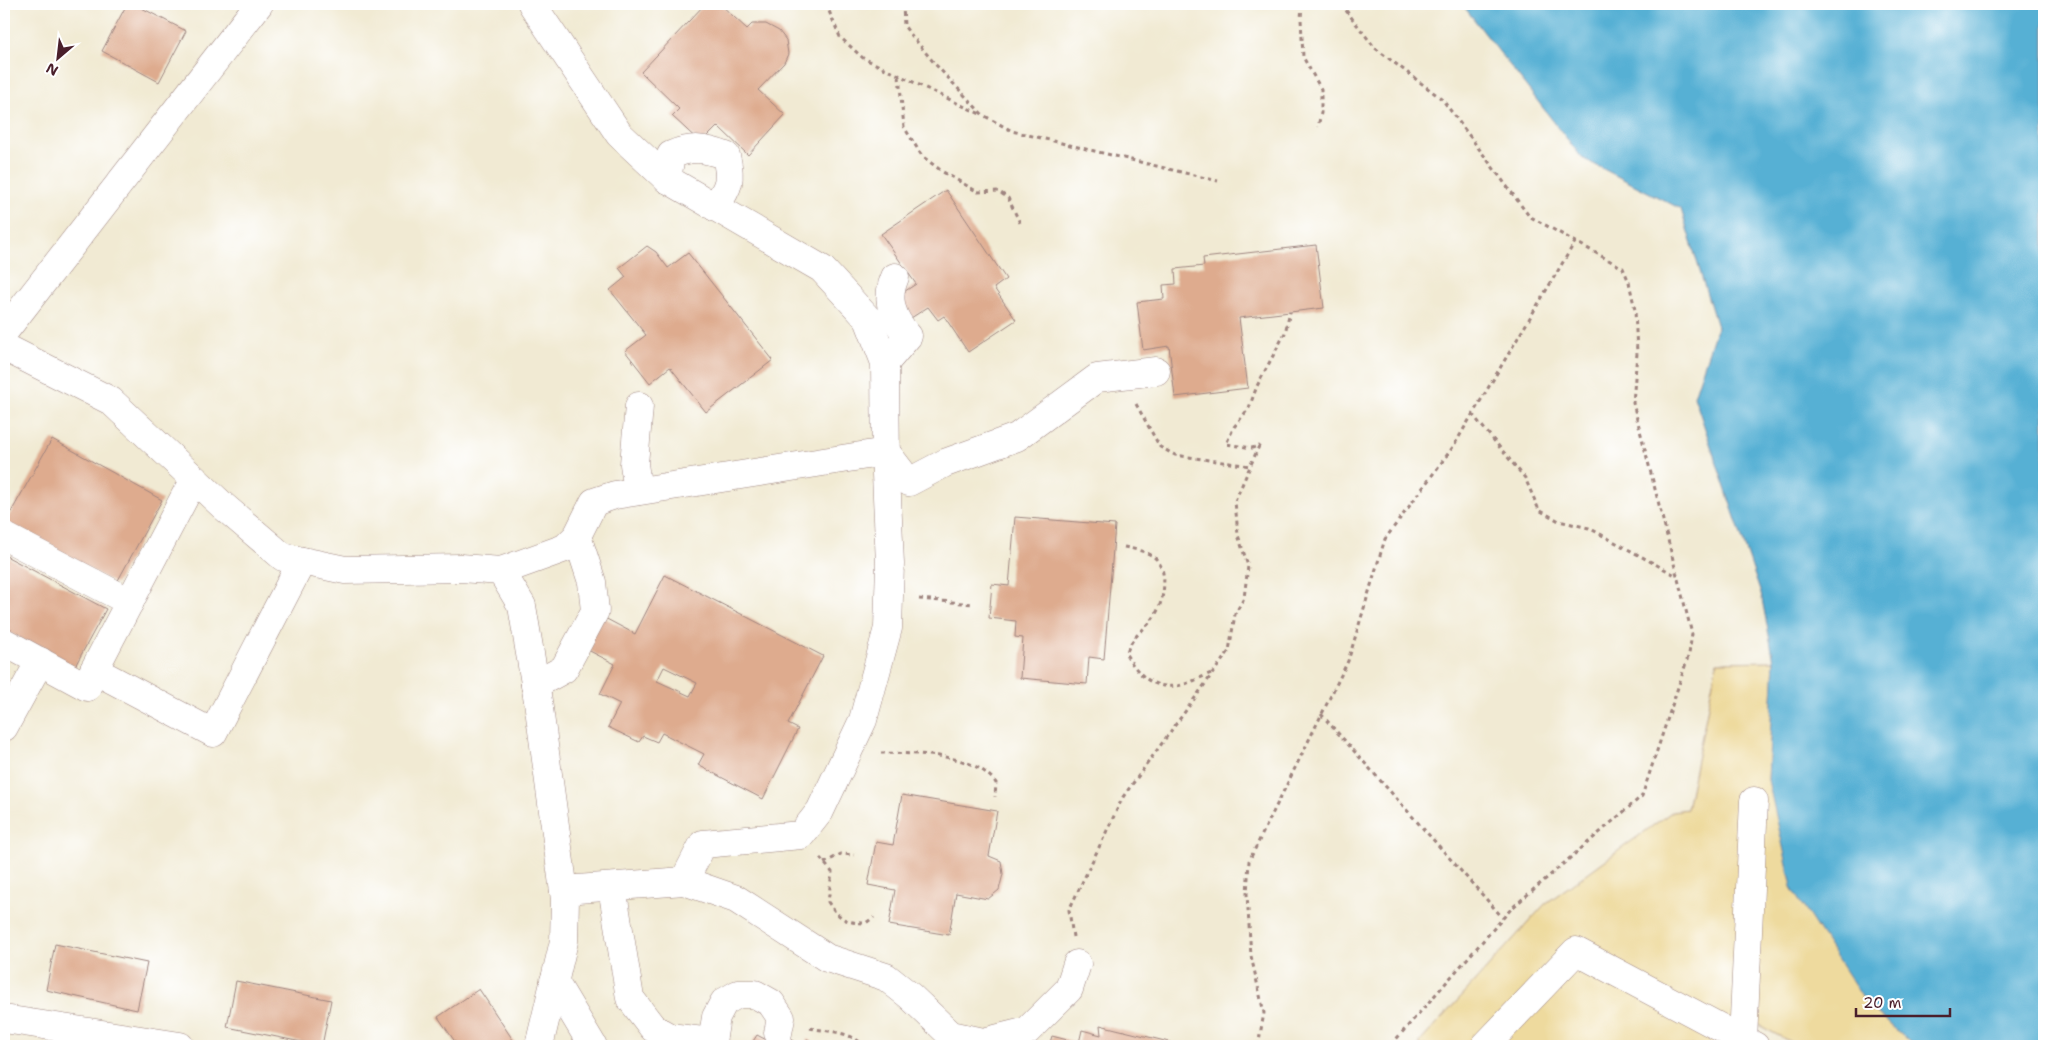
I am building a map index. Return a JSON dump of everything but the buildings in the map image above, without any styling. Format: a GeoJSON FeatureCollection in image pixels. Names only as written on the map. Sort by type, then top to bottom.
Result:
{"type":"FeatureCollection","features":[{"type":"Feature","properties":{"kind":"street"},"geometry":{"type":"LineString","coordinates":[[4,332],[259,4]]}},
{"type":"Feature","properties":{"kind":"street"},"geometry":{"type":"LineString","coordinates":[[532,4],[619,134],[667,179],[822,269],[868,319],[884,362],[890,564],[888,628],[863,720],[820,811],[801,835],[703,844],[684,882]]}},
{"type":"Feature","properties":{"kind":"street"},"geometry":{"type":"LineString","coordinates":[[667,179],[671,155],[686,149],[709,149],[726,156],[731,174],[725,193],[715,207]]}},
{"type":"Feature","properties":{"kind":"street"},"geometry":{"type":"LineString","coordinates":[[884,362],[908,336],[900,326],[890,303],[889,289],[895,277]]}},
{"type":"Feature","properties":{"kind":"street"},"geometry":{"type":"LineString","coordinates":[[4,347],[111,401],[194,479],[283,557],[345,570],[461,568],[500,571],[566,548],[577,536],[594,502],[615,495],[886,452]]}},
{"type":"Feature","properties":{"kind":"street"},"geometry":{"type":"LineString","coordinates":[[886,452],[909,482],[945,463],[1017,437],[1097,378],[1156,371]]}},
{"type":"Feature","properties":{"kind":"street"},"geometry":{"type":"LineString","coordinates":[[638,491],[634,464],[639,406]]}},
{"type":"Feature","properties":{"kind":"street"},"geometry":{"type":"LineString","coordinates":[[4,642],[88,687],[94,670],[194,479]]}},
{"type":"Feature","properties":{"kind":"street"},"geometry":{"type":"LineString","coordinates":[[4,536],[130,602]]}},
{"type":"Feature","properties":{"kind":"street"},"geometry":{"type":"LineString","coordinates":[[535,685],[564,670],[594,611],[592,582],[577,536]]}},
{"type":"Feature","properties":{"kind":"street"},"geometry":{"type":"LineString","coordinates":[[94,670],[213,733],[302,561]]}},
{"type":"Feature","properties":{"kind":"street"},"geometry":{"type":"LineString","coordinates":[[500,571],[522,606],[564,890],[564,941],[539,1046]]}},
{"type":"Feature","properties":{"kind":"street"},"geometry":{"type":"LineString","coordinates":[[4,728],[40,661]]}},
{"type":"Feature","properties":{"kind":"street"},"geometry":{"type":"LineString","coordinates":[[1485,1046],[1576,951],[1749,1043],[1754,801]]}},
{"type":"Feature","properties":{"kind":"street"},"geometry":{"type":"LineString","coordinates":[[564,890],[684,882],[736,898],[827,958],[886,977],[910,996],[951,1035],[983,1042],[1027,1031],[1069,989],[1077,964]]}},
{"type":"Feature","properties":{"kind":"street"},"geometry":{"type":"LineString","coordinates":[[612,887],[630,998],[653,1028],[669,1037],[713,1044],[716,1017],[724,1002],[738,994],[755,994],[771,1003],[781,1018],[779,1028]]}},
{"type":"Feature","properties":{"kind":"street"},"geometry":{"type":"LineString","coordinates":[[554,981],[593,1046]]}},
{"type":"Feature","properties":{"kind":"street"},"geometry":{"type":"LineString","coordinates":[[4,1019],[180,1046]]}},
{"type":"Feature","properties":{"kind":"path"},"geometry":{"type":"LineString","coordinates":[[826,4],[840,37],[863,58],[1012,131],[1218,181]]}},
{"type":"Feature","properties":{"kind":"path"},"geometry":{"type":"LineString","coordinates":[[903,4],[904,26],[983,116]]}},
{"type":"Feature","properties":{"kind":"path"},"geometry":{"type":"LineString","coordinates":[[1302,4],[1303,56],[1321,89],[1321,113],[1318,127]]}},
{"type":"Feature","properties":{"kind":"path"},"geometry":{"type":"LineString","coordinates":[[1341,4],[1375,48],[1442,99],[1529,216],[1623,268],[1629,282],[1635,310],[1637,354],[1634,403],[1692,634],[1689,654],[1642,796],[1512,908],[1390,1046]]}},
{"type":"Feature","properties":{"kind":"path"},"geometry":{"type":"LineString","coordinates":[[899,76],[904,126],[922,156],[943,172],[978,192],[998,191],[1008,198],[1021,225]]}},
{"type":"Feature","properties":{"kind":"path"},"geometry":{"type":"LineString","coordinates":[[1258,1046],[1264,1013],[1251,956],[1247,894],[1249,861],[1348,661],[1385,539],[1453,447],[1575,242]]}},
{"type":"Feature","properties":{"kind":"path"},"geometry":{"type":"LineString","coordinates":[[1077,964],[1069,910],[1123,797],[1229,651],[1235,614],[1244,598],[1248,566],[1238,535],[1235,501],[1259,446],[1252,448],[1226,444],[1234,428],[1249,408],[1257,386],[1285,334],[1290,312]]}},
{"type":"Feature","properties":{"kind":"path"},"geometry":{"type":"LineString","coordinates":[[1120,375],[1160,447],[1176,455],[1250,466]]}},
{"type":"Feature","properties":{"kind":"path"},"geometry":{"type":"LineString","coordinates":[[1472,414],[1525,478],[1539,510],[1559,521],[1589,528],[1677,576]]}},
{"type":"Feature","properties":{"kind":"path"},"geometry":{"type":"LineString","coordinates":[[1124,547],[1152,555],[1161,565],[1163,574],[1163,595],[1160,608],[1153,620],[1134,640],[1126,654],[1135,671],[1155,684],[1177,686],[1214,671]]}},
{"type":"Feature","properties":{"kind":"path"},"geometry":{"type":"LineString","coordinates":[[889,596],[973,604]]}},
{"type":"Feature","properties":{"kind":"path"},"geometry":{"type":"LineString","coordinates":[[1321,714],[1503,918]]}},
{"type":"Feature","properties":{"kind":"path"},"geometry":{"type":"LineString","coordinates":[[848,752],[912,754],[964,761],[990,775],[996,783],[995,797]]}},
{"type":"Feature","properties":{"kind":"path"},"geometry":{"type":"LineString","coordinates":[[801,835],[832,872],[828,902],[838,916],[852,923],[866,923],[874,917]]}},
{"type":"Feature","properties":{"kind":"path"},"geometry":{"type":"LineString","coordinates":[[824,863],[841,854],[854,855]]}},
{"type":"Feature","properties":{"kind":"path"},"geometry":{"type":"LineString","coordinates":[[779,1028],[841,1032],[864,1046]]}},
{"type":"Feature","properties":{"kind":"sand"},"geometry":{"type":"Polygon","coordinates":[[[1774,661],[1768,780],[1866,1003],[1914,1046],[1798,1046],[1751,1021],[1750,1046],[1420,1046],[1420,1042],[1545,904],[1673,811],[1687,809],[1717,662],[1774,661]]]}},
{"type":"Feature","properties":{"kind":"water"},"geometry":{"type":"Polygon","coordinates":[[[1462,4],[2044,4],[2044,1046],[1914,1046],[1866,1003],[1793,891],[1768,780],[1774,661],[1761,594],[1694,396],[1717,327],[1681,209],[1582,158],[1462,4]]]}}]}
